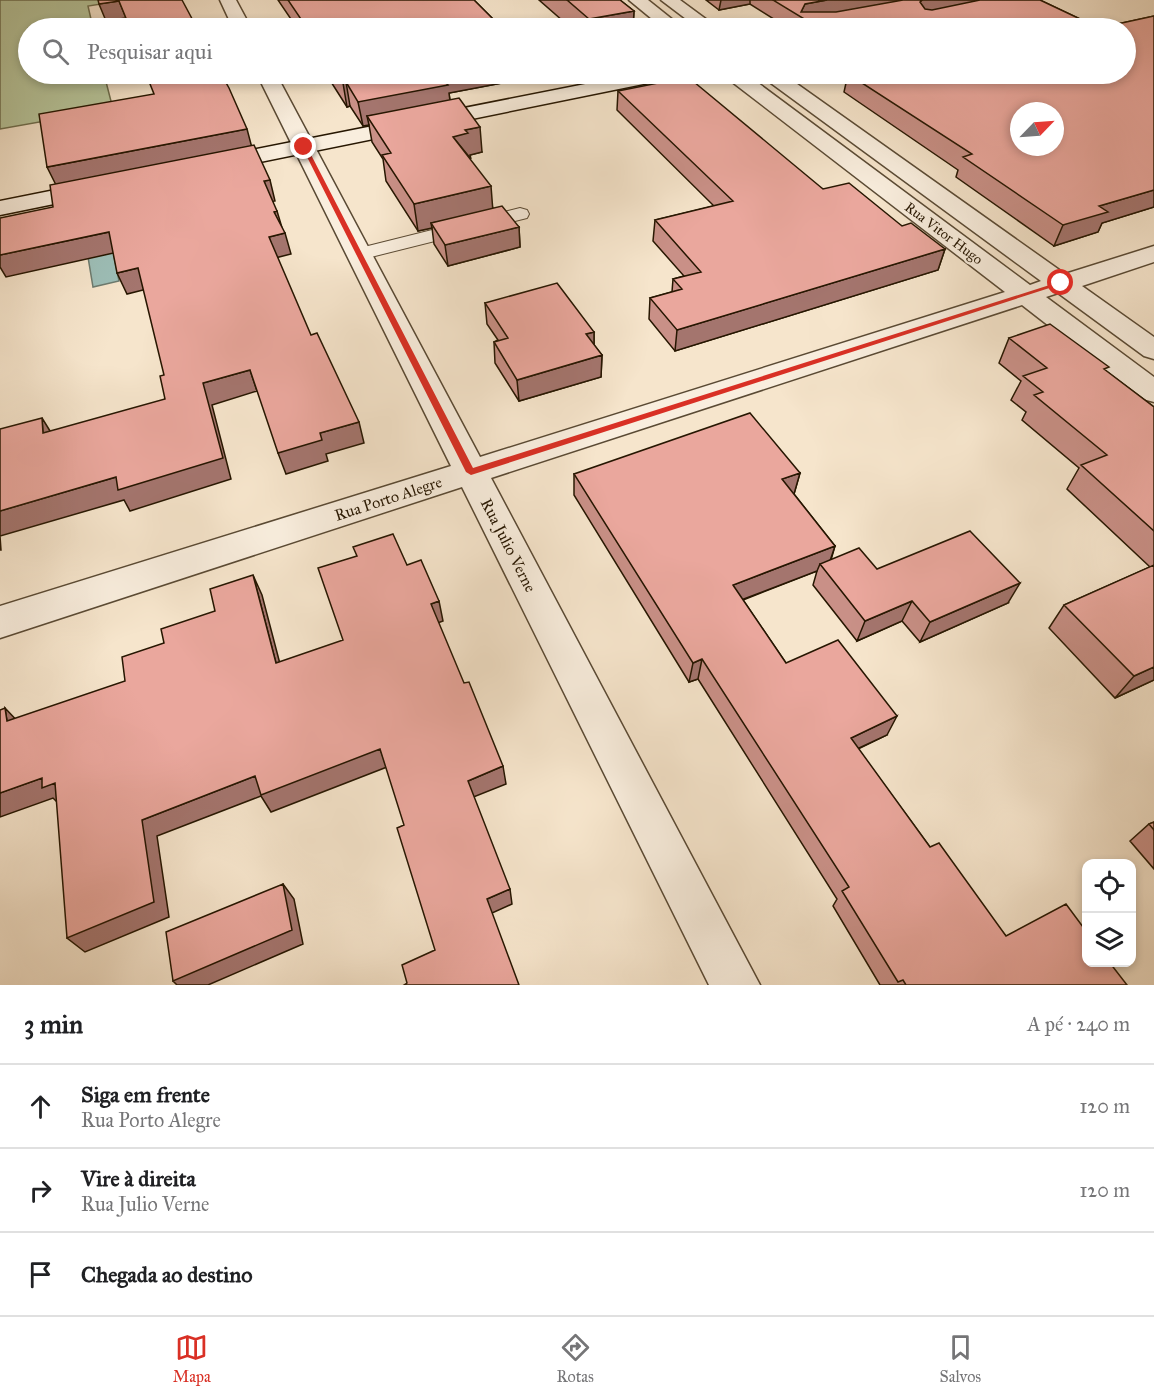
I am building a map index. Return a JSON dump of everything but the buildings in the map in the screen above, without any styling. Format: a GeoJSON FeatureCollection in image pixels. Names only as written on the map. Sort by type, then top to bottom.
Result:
{"type":"FeatureCollection","features":[{"type":"Feature","properties":{"kind":"street"},"geometry":{"type":"LineString","coordinates":[[228,0],[237,18]]}},
{"type":"Feature","properties":{"kind":"street"},"geometry":{"type":"LineString","coordinates":[[637,0],[661,18]]}},
{"type":"Feature","properties":{"kind":"street"},"geometry":{"type":"LineString","coordinates":[[669,0],[695,18]]}},
{"type":"Feature","properties":{"kind":"street","name":"Rua Julio Verne"},"geometry":{"type":"LineString","coordinates":[[271,84],[735,985]]}},
{"type":"Feature","properties":{"kind":"street"},"geometry":{"type":"LineString","coordinates":[[299,139],[538,84]]}},
{"type":"Feature","properties":{"kind":"street"},"geometry":{"type":"LineString","coordinates":[[201,158],[607,84]]}},
{"type":"Feature","properties":{"kind":"street","name":"Rua Vitor Hugo"},"geometry":{"type":"LineString","coordinates":[[747,84],[1154,392]]}},
{"type":"Feature","properties":{"kind":"street","name":"Rua Vitor Hugo"},"geometry":{"type":"LineString","coordinates":[[785,84],[1154,350]]}},
{"type":"Feature","properties":{"kind":"street"},"geometry":{"type":"LineString","coordinates":[[0,190],[109,177],[0,208]]}},
{"type":"Feature","properties":{"kind":"street","name":"Rua Porto Alegre"},"geometry":{"type":"LineString","coordinates":[[0,622],[1154,254]]}},
{"type":"Feature","properties":{"kind":"lane"},"geometry":{"type":"LineString","coordinates":[[359,254],[520,214]]}},
{"type":"Feature","properties":{"kind":"green space"},"geometry":{"type":"Polygon","coordinates":[[[0,0],[126,0],[88,6],[91,18],[18,18],[18,84],[107,84],[113,109],[0,129],[0,0]]]}},
{"type":"Feature","properties":{"kind":"water"},"geometry":{"type":"Polygon","coordinates":[[[113,251],[119,281],[93,287],[88,257],[113,251]]]}},
{"type":"Feature","properties":{"kind":"route"},"geometry":{"type":"LineString","coordinates":[[304,147],[471,472],[1061,283]]}}]}
